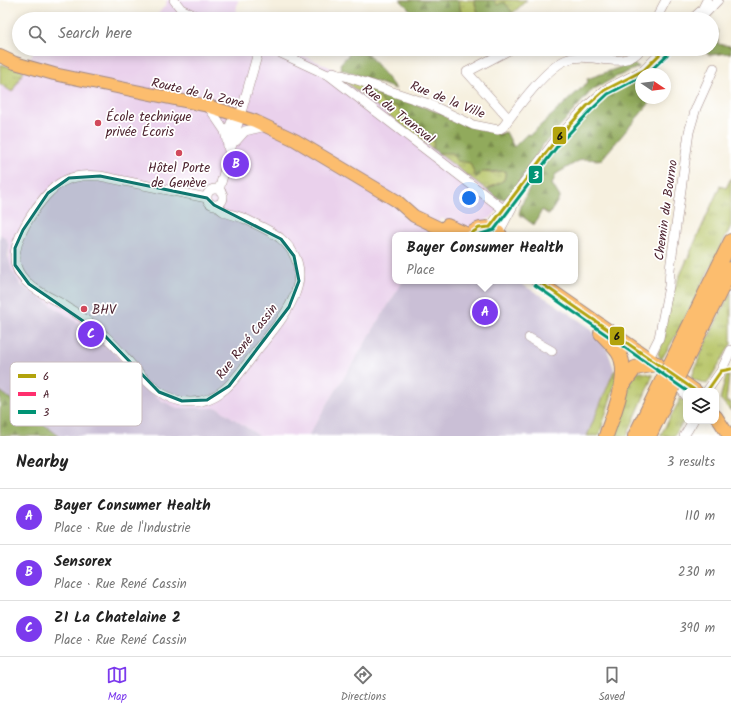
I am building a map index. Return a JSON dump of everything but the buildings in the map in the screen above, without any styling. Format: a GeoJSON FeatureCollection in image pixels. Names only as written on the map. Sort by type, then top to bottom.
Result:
{"type":"FeatureCollection","features":[{"type":"Feature","properties":{"kind":"highway"},"geometry":{"type":"LineString","coordinates":[[660,365],[731,241]]}},
{"type":"Feature","properties":{"kind":"highway"},"geometry":{"type":"LineString","coordinates":[[621,389],[634,369],[660,365],[731,269]]}},
{"type":"Feature","properties":{"kind":"highway"},"geometry":{"type":"LineString","coordinates":[[601,333],[620,357],[623,370],[621,389],[606,436]]}},
{"type":"Feature","properties":{"kind":"highway"},"geometry":{"type":"LineString","coordinates":[[660,365],[677,389]]}},
{"type":"Feature","properties":{"kind":"highway"},"geometry":{"type":"LineString","coordinates":[[635,436],[677,389]]}},
{"type":"Feature","properties":{"kind":"highway"},"geometry":{"type":"LineString","coordinates":[[649,436],[677,389]]}},
{"type":"Feature","properties":{"kind":"main road","name":"Route de la Zone"},"geometry":{"type":"LineString","coordinates":[[0,56],[15,63],[54,74],[208,106],[241,115],[295,140],[397,201],[414,216],[448,232]]}},
{"type":"Feature","properties":{"kind":"main road","name":"Route de la Zone"},"geometry":{"type":"LineString","coordinates":[[397,201],[416,208],[442,223],[462,232]]}},
{"type":"Feature","properties":{"kind":"main road"},"geometry":{"type":"LineString","coordinates":[[473,232],[479,228],[497,232]]}},
{"type":"Feature","properties":{"kind":"main road"},"geometry":{"type":"LineString","coordinates":[[533,284],[601,333],[660,365],[677,389]]}},
{"type":"Feature","properties":{"kind":"main road"},"geometry":{"type":"LineString","coordinates":[[542,284],[692,388]]}},
{"type":"Feature","properties":{"kind":"main road"},"geometry":{"type":"LineString","coordinates":[[719,411],[729,429]]}},
{"type":"Feature","properties":{"kind":"main road"},"geometry":{"type":"LineString","coordinates":[[719,419],[729,429]]}},
{"type":"Feature","properties":{"kind":"street"},"geometry":{"type":"LineString","coordinates":[[174,0],[181,9],[187,12]]}},
{"type":"Feature","properties":{"kind":"street"},"geometry":{"type":"LineString","coordinates":[[660,12],[666,0]]}},
{"type":"Feature","properties":{"kind":"street"},"geometry":{"type":"LineString","coordinates":[[700,12],[707,0]]}},
{"type":"Feature","properties":{"kind":"street"},"geometry":{"type":"LineString","coordinates":[[707,12],[718,0]]}},
{"type":"Feature","properties":{"kind":"street"},"geometry":{"type":"LineString","coordinates":[[217,205],[222,202],[221,193],[230,152],[257,56]]}},
{"type":"Feature","properties":{"kind":"street","name":"Rue du Transval"},"geometry":{"type":"LineString","coordinates":[[287,56],[330,76],[503,209]]}},
{"type":"Feature","properties":{"kind":"street"},"geometry":{"type":"LineString","coordinates":[[498,56],[467,72],[509,119]]}},
{"type":"Feature","properties":{"kind":"street"},"geometry":{"type":"LineString","coordinates":[[608,56],[611,60]]}},
{"type":"Feature","properties":{"kind":"street","name":"Rue de la Ville"},"geometry":{"type":"LineString","coordinates":[[333,72],[429,104],[473,125],[498,130],[502,128],[537,85],[557,65],[579,57],[611,60],[628,59],[632,56]]}},
{"type":"Feature","properties":{"kind":"street"},"geometry":{"type":"LineString","coordinates":[[497,232],[503,209],[523,186],[555,141],[597,96],[613,85],[644,70],[658,56]]}},
{"type":"Feature","properties":{"kind":"street","name":"Chemin du Bourno"},"geometry":{"type":"LineString","coordinates":[[660,365],[659,338],[669,286],[669,274],[689,132],[696,108],[714,68]]}},
{"type":"Feature","properties":{"kind":"street"},"geometry":{"type":"LineString","coordinates":[[208,106],[222,124],[227,136],[230,152]]}},
{"type":"Feature","properties":{"kind":"street"},"geometry":{"type":"LineString","coordinates":[[227,136],[231,123],[241,115]]}},
{"type":"Feature","properties":{"kind":"street"},"geometry":{"type":"LineString","coordinates":[[230,152],[240,135],[245,131],[266,126]]}},
{"type":"Feature","properties":{"kind":"street","name":"Rue René Cassin"},"geometry":{"type":"LineString","coordinates":[[130,362],[105,336],[78,314],[29,284],[20,274],[16,265],[15,248],[23,230],[48,193],[60,182],[69,178],[100,176],[207,198],[211,204],[217,205],[224,212],[236,215],[272,233],[287,246],[294,256],[298,268],[298,288],[289,308],[236,378],[222,392],[207,400],[192,402],[182,401],[159,392],[142,374]]}},
{"type":"Feature","properties":{"kind":"street"},"geometry":{"type":"LineString","coordinates":[[497,232],[523,186]]}},
{"type":"Feature","properties":{"kind":"street"},"geometry":{"type":"LineString","coordinates":[[207,198],[210,191],[221,193]]}},
{"type":"Feature","properties":{"kind":"street","name":"Rue René Cassin"},"geometry":{"type":"LineString","coordinates":[[221,193],[236,215]]}},
{"type":"Feature","properties":{"kind":"street"},"geometry":{"type":"LineString","coordinates":[[529,338],[552,351]]}},
{"type":"Feature","properties":{"kind":"street"},"geometry":{"type":"LineString","coordinates":[[709,388],[731,350]]}},
{"type":"Feature","properties":{"kind":"street"},"geometry":{"type":"LineString","coordinates":[[684,436],[691,424]]}},
{"type":"Feature","properties":{"kind":"highlighted area"},"geometry":{"type":"Polygon","coordinates":[[[100,176],[207,198],[214,205],[281,239],[294,256],[299,281],[289,307],[247,363],[229,386],[207,400],[182,401],[159,392],[105,336],[29,284],[15,265],[15,248],[23,230],[48,193],[69,178],[100,176]]]}},
{"type":"Feature","properties":{"kind":"shaded area"},"geometry":{"type":"Polygon","coordinates":[[[167,0],[238,0],[236,12],[160,12],[166,5],[167,0]]]}},
{"type":"Feature","properties":{"kind":"shaded area"},"geometry":{"type":"Polygon","coordinates":[[[31,56],[305,56],[334,69],[339,77],[504,203],[491,218],[469,227],[458,226],[441,218],[433,232],[392,232],[392,284],[401,284],[308,436],[259,436],[218,408],[177,408],[162,401],[142,383],[142,362],[124,362],[83,326],[25,288],[13,275],[9,261],[9,247],[6,238],[0,234],[0,84],[12,91],[31,56]]]}},
{"type":"Feature","properties":{"kind":"shaded area"},"geometry":{"type":"Polygon","coordinates":[[[0,234],[6,238],[9,247],[8,256],[12,271],[21,285],[83,326],[107,345],[122,362],[10,362],[10,399],[0,391],[0,234]]]}},
{"type":"Feature","properties":{"kind":"shaded area"},"geometry":{"type":"Polygon","coordinates":[[[401,284],[521,284],[549,300],[589,327],[607,349],[614,369],[587,436],[308,436],[401,284]]]}},
{"type":"Feature","properties":{"kind":"shaded area"},"geometry":{"type":"Polygon","coordinates":[[[142,383],[162,401],[177,408],[218,408],[259,436],[59,436],[46,426],[142,426],[142,383]]]}},
{"type":"Feature","properties":{"kind":"green space"},"geometry":{"type":"Polygon","coordinates":[[[400,0],[458,0],[461,12],[412,12],[400,0]]]}},
{"type":"Feature","properties":{"kind":"green space"},"geometry":{"type":"Polygon","coordinates":[[[458,0],[474,0],[478,12],[461,12],[458,0]]]}},
{"type":"Feature","properties":{"kind":"green space"},"geometry":{"type":"Polygon","coordinates":[[[474,0],[494,0],[497,5],[504,2],[512,12],[478,12],[474,0]]]}},
{"type":"Feature","properties":{"kind":"green space"},"geometry":{"type":"Polygon","coordinates":[[[494,0],[527,0],[514,12],[512,12],[504,3],[497,5],[494,0]]]}},
{"type":"Feature","properties":{"kind":"green space"},"geometry":{"type":"Polygon","coordinates":[[[719,44],[731,46],[731,53],[719,54],[719,44]]]}},
{"type":"Feature","properties":{"kind":"green space"},"geometry":{"type":"Polygon","coordinates":[[[347,56],[370,56],[396,89],[341,69],[340,64],[347,56]]]}},
{"type":"Feature","properties":{"kind":"green space"},"geometry":{"type":"Polygon","coordinates":[[[632,63],[639,67],[592,90],[542,146],[518,186],[507,199],[499,199],[487,190],[504,180],[506,171],[482,172],[476,178],[470,163],[457,161],[453,153],[438,153],[433,149],[434,139],[416,122],[408,120],[396,106],[384,105],[379,96],[371,97],[369,94],[370,88],[499,134],[506,132],[514,147],[527,134],[530,135],[588,82],[587,79],[632,63]]]}},
{"type":"Feature","properties":{"kind":"green space"},"geometry":{"type":"Polygon","coordinates":[[[0,64],[24,71],[12,92],[0,84],[0,64]]]}},
{"type":"Feature","properties":{"kind":"green space"},"geometry":{"type":"Polygon","coordinates":[[[339,77],[370,88],[374,96],[379,96],[382,102],[396,106],[408,120],[416,121],[434,139],[433,149],[339,77]]]}},
{"type":"Feature","properties":{"kind":"green space"},"geometry":{"type":"Polygon","coordinates":[[[635,82],[635,104],[649,104],[601,160],[582,159],[556,174],[552,184],[560,197],[549,215],[542,210],[534,225],[519,214],[523,200],[532,184],[556,149],[570,132],[597,104],[620,88],[635,82]]]}},
{"type":"Feature","properties":{"kind":"green space"},"geometry":{"type":"Polygon","coordinates":[[[454,152],[455,159],[467,161],[473,165],[474,173],[479,176],[482,172],[491,173],[504,171],[507,173],[506,177],[504,180],[487,190],[438,153],[454,152]]]}},
{"type":"Feature","properties":{"kind":"green space"},"geometry":{"type":"Polygon","coordinates":[[[731,178],[731,226],[678,332],[661,360],[658,353],[664,338],[668,302],[720,186],[726,188],[731,178]]]}},
{"type":"Feature","properties":{"kind":"green space"},"geometry":{"type":"Polygon","coordinates":[[[731,292],[731,344],[707,384],[691,379],[704,346],[731,292]]]}},
{"type":"Feature","properties":{"kind":"green space"},"geometry":{"type":"Polygon","coordinates":[[[614,371],[619,371],[599,436],[587,436],[614,371]]]}},
{"type":"Feature","properties":{"kind":"green space"},"geometry":{"type":"Polygon","coordinates":[[[637,371],[653,375],[627,436],[610,436],[624,390],[637,371]]]}},
{"type":"Feature","properties":{"kind":"green space"},"geometry":{"type":"Polygon","coordinates":[[[726,376],[729,376],[726,402],[731,402],[731,411],[720,399],[726,376]]]}},
{"type":"Feature","properties":{"kind":"green space"},"geometry":{"type":"Polygon","coordinates":[[[0,391],[10,399],[10,426],[46,426],[59,436],[0,436],[0,391]]]}},
{"type":"Feature","properties":{"kind":"green space"},"geometry":{"type":"Polygon","coordinates":[[[681,398],[683,400],[683,422],[674,436],[660,436],[681,398]]]}},
{"type":"Feature","properties":{"kind":"transit line","name":"6"},"geometry":{"type":"LineString","coordinates":[[473,232],[479,228],[490,227],[555,141],[587,106],[605,90],[644,70],[658,56]]}},
{"type":"Feature","properties":{"kind":"transit line","name":"3"},"geometry":{"type":"LineString","coordinates":[[653,68],[666,56]]}},
{"type":"Feature","properties":{"kind":"transit line","name":"3"},"geometry":{"type":"LineString","coordinates":[[488,232],[494,230],[559,144],[591,110],[608,94],[635,80]]}},
{"type":"Feature","properties":{"kind":"transit line","name":"6"},"geometry":{"type":"LineString","coordinates":[[542,284],[692,388]]}},
{"type":"Feature","properties":{"kind":"transit line","name":"3"},"geometry":{"type":"LineString","coordinates":[[535,285],[683,388]]}},
{"type":"Feature","properties":{"kind":"transit line","name":"6"},"geometry":{"type":"LineString","coordinates":[[709,388],[721,371],[731,369]]}},
{"type":"Feature","properties":{"kind":"place","name":"École technique privée Écoris"},"geometry":{"type":"Point","coordinates":[98,123]}},
{"type":"Feature","properties":{"kind":"place","name":"Hôtel Porte de Genève"},"geometry":{"type":"Point","coordinates":[179,153]}},
{"type":"Feature","properties":{"kind":"place","name":"Sensorex"},"geometry":{"type":"Point","coordinates":[236,164]}},
{"type":"Feature","properties":{"kind":"place","name":"BHV"},"geometry":{"type":"Point","coordinates":[84,309]}},
{"type":"Feature","properties":{"kind":"place","name":"Bayer Consumer Health"},"geometry":{"type":"Point","coordinates":[485,312]}},
{"type":"Feature","properties":{"kind":"place","name":"ZI La Chatelaine 2"},"geometry":{"type":"Point","coordinates":[91,334]}}]}
